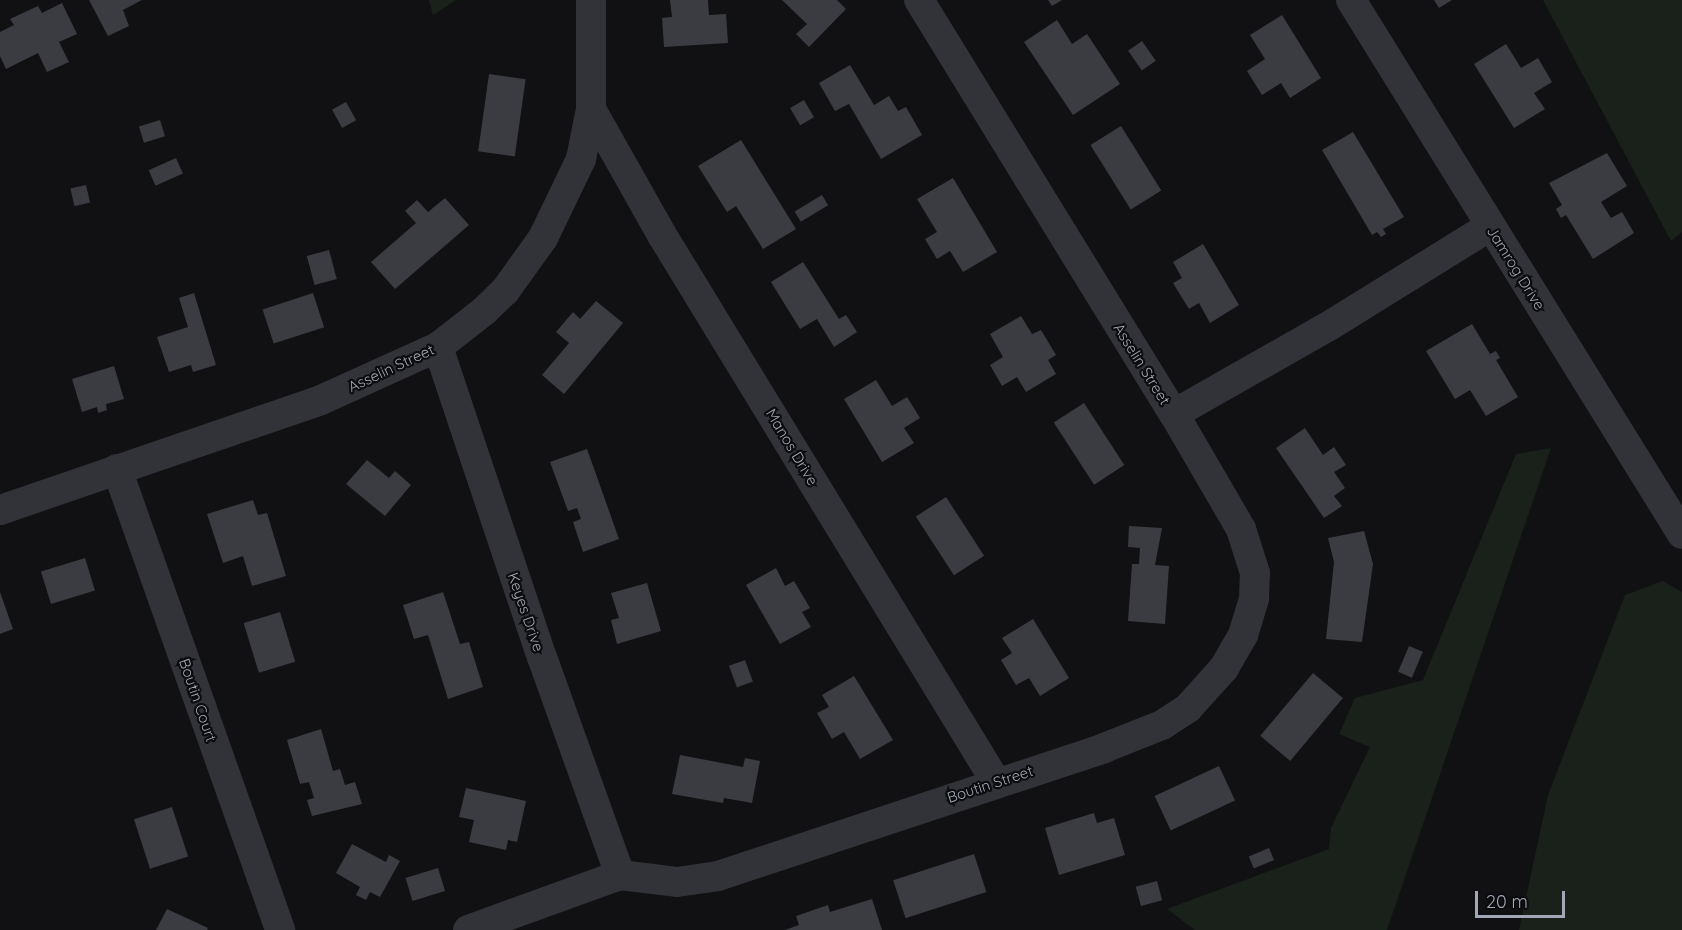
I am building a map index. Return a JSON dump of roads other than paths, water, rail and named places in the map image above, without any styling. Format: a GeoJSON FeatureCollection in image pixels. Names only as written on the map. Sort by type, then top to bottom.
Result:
{"type":"FeatureCollection","features":[{"type":"Feature","properties":{"kind":"street","name":"Asselin Street"},"geometry":{"type":"LineString","coordinates":[[0,510],[321,400],[438,347],[505,291],[543,238],[581,159],[591,109],[591,0]]}},
{"type":"Feature","properties":{"kind":"street","name":"Asselin Street"},"geometry":{"type":"LineString","coordinates":[[919,0],[1174,414],[1329,326],[1490,226]]}},
{"type":"Feature","properties":{"kind":"street","name":"Jamrog Drive"},"geometry":{"type":"LineString","coordinates":[[1351,0],[1682,534]]}},
{"type":"Feature","properties":{"kind":"street","name":"Manos Drive"},"geometry":{"type":"LineString","coordinates":[[591,109],[662,235],[996,782]]}},
{"type":"Feature","properties":{"kind":"street","name":"Keyes Drive"},"geometry":{"type":"LineString","coordinates":[[438,347],[542,657],[620,875]]}},
{"type":"Feature","properties":{"kind":"street","name":"Boutin Street"},"geometry":{"type":"LineString","coordinates":[[468,930],[620,875],[677,882],[718,876],[1162,725],[1188,708],[1213,683],[1243,635],[1254,599],[1254,561],[1241,529],[1174,414]]}},
{"type":"Feature","properties":{"kind":"street","name":"Boutin Court"},"geometry":{"type":"LineString","coordinates":[[117,469],[280,930]]}}]}
